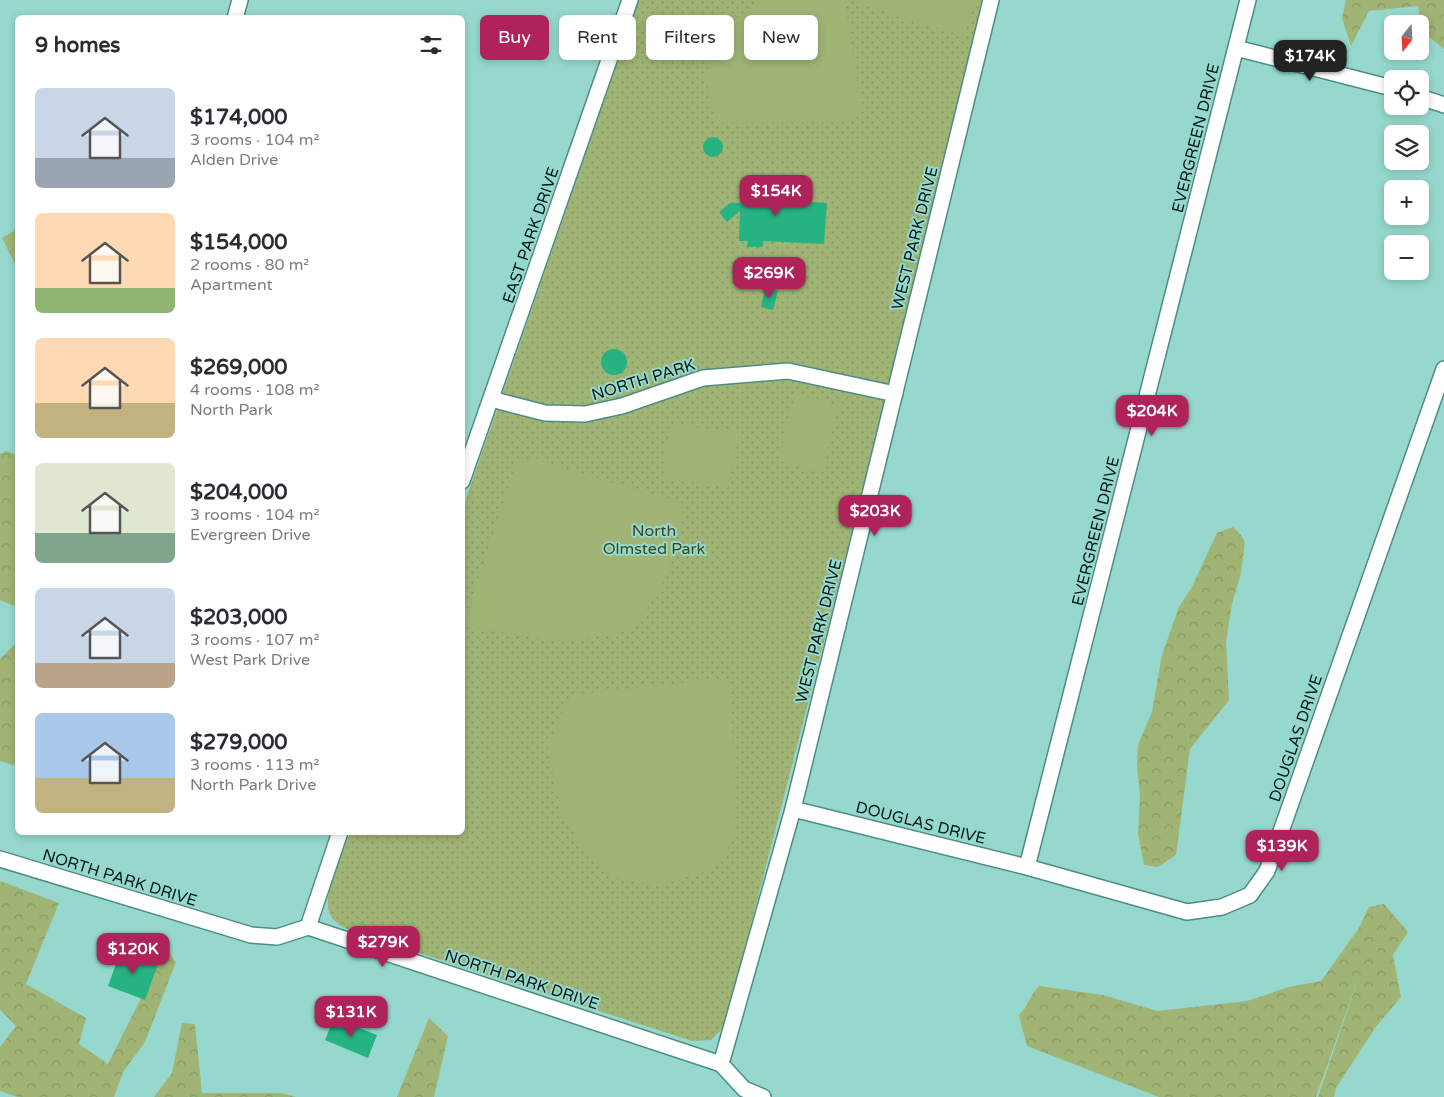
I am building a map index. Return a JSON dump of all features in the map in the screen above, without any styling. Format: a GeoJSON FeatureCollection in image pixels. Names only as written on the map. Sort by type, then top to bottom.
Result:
{"type":"FeatureCollection","features":[{"type":"Feature","properties":{"kind":"street"},"geometry":{"type":"LineString","coordinates":[[235,15],[240,0]]}},
{"type":"Feature","properties":{"kind":"street","name":"EAST PARK DRIVE"},"geometry":{"type":"LineString","coordinates":[[465,473],[630,0]]}},
{"type":"Feature","properties":{"kind":"street","name":"WEST PARK DRIVE"},"geometry":{"type":"LineString","coordinates":[[721,1064],[793,808],[991,0]]}},
{"type":"Feature","properties":{"kind":"street","name":"EVERGREEN DRIVE"},"geometry":{"type":"LineString","coordinates":[[1027,867],[1248,0]]}},
{"type":"Feature","properties":{"kind":"street"},"geometry":{"type":"LineString","coordinates":[[1236,48],[1384,86]]}},
{"type":"Feature","properties":{"kind":"street"},"geometry":{"type":"LineString","coordinates":[[1429,100],[1444,104]]}},
{"type":"Feature","properties":{"kind":"street","name":"DOUGLAS DRIVE"},"geometry":{"type":"LineString","coordinates":[[793,808],[1027,867],[1187,912],[1222,907],[1250,895],[1267,871],[1444,369]]}},
{"type":"Feature","properties":{"kind":"street","name":"NORTH PARK"},"geometry":{"type":"LineString","coordinates":[[491,399],[545,413],[585,414],[622,406],[703,378],[788,371],[894,394]]}},
{"type":"Feature","properties":{"kind":"street"},"geometry":{"type":"LineString","coordinates":[[308,927],[339,835]]}},
{"type":"Feature","properties":{"kind":"street","name":"NORTH PARK DRIVE"},"geometry":{"type":"LineString","coordinates":[[0,859],[251,935],[277,938],[308,927],[721,1064],[744,1089],[763,1097]]}},
{"type":"Feature","properties":{"kind":"green space","name":"North Olmsted Park"},"geometry":{"type":"Polygon","coordinates":[[[639,0],[984,0],[874,448],[728,1013],[721,1030],[711,1040],[692,1041],[351,931],[334,920],[330,914],[328,896],[334,873],[349,835],[465,835],[465,502],[618,60],[636,60],[636,15],[634,15],[639,0]]]}},
{"type":"Feature","properties":{"kind":"green space"},"geometry":{"type":"Polygon","coordinates":[[[758,0],[845,0],[861,107],[845,122],[721,123],[711,108],[706,77],[713,60],[734,60],[734,21],[758,0]]]}},
{"type":"Feature","properties":{"kind":"green space"},"geometry":{"type":"Polygon","coordinates":[[[847,0],[974,0],[964,36],[847,0]]]}},
{"type":"Feature","properties":{"kind":"green space"},"geometry":{"type":"Polygon","coordinates":[[[1346,0],[1444,0],[1444,49],[1429,37],[1429,15],[1419,15],[1418,6],[1369,11],[1351,46],[1342,18],[1346,0]]]}},
{"type":"Feature","properties":{"kind":"green space"},"geometry":{"type":"Polygon","coordinates":[[[15,230],[15,264],[2,238],[15,230]]]}},
{"type":"Feature","properties":{"kind":"green space"},"geometry":{"type":"Polygon","coordinates":[[[795,394],[839,406],[821,473],[778,461],[795,394]]]}},
{"type":"Feature","properties":{"kind":"green space"},"geometry":{"type":"Polygon","coordinates":[[[670,424],[739,433],[728,488],[663,478],[670,424]]]}},
{"type":"Feature","properties":{"kind":"green space"},"geometry":{"type":"Polygon","coordinates":[[[6,451],[15,454],[15,606],[0,600],[0,454],[6,451]]]}},
{"type":"Feature","properties":{"kind":"green space"},"geometry":{"type":"Polygon","coordinates":[[[530,458],[685,504],[669,572],[634,630],[564,642],[465,626],[465,620],[515,466],[530,458]]]}},
{"type":"Feature","properties":{"kind":"green space"},"geometry":{"type":"Polygon","coordinates":[[[1233,527],[1245,542],[1241,573],[1232,604],[1226,642],[1229,700],[1190,749],[1176,855],[1158,867],[1144,865],[1138,834],[1140,795],[1137,766],[1138,745],[1152,712],[1162,655],[1179,607],[1192,587],[1217,533],[1233,527]]]}},
{"type":"Feature","properties":{"kind":"green space"},"geometry":{"type":"Polygon","coordinates":[[[15,644],[15,765],[0,761],[0,659],[15,644]]]}},
{"type":"Feature","properties":{"kind":"green space"},"geometry":{"type":"Polygon","coordinates":[[[716,679],[731,686],[736,837],[713,869],[663,885],[620,880],[591,859],[563,818],[547,749],[570,695],[716,679]]]}},
{"type":"Feature","properties":{"kind":"green space"},"geometry":{"type":"Polygon","coordinates":[[[0,881],[59,903],[26,984],[86,1018],[79,1044],[108,1064],[166,948],[176,962],[145,1042],[123,1072],[114,1097],[18,1097],[0,1091],[0,1047],[16,1026],[0,1010],[0,881]]]}},
{"type":"Feature","properties":{"kind":"green space"},"geometry":{"type":"Polygon","coordinates":[[[1384,904],[1408,932],[1393,955],[1401,997],[1375,1028],[1336,1088],[1334,1097],[1318,1097],[1361,970],[1316,1097],[1159,1097],[1027,1046],[1019,1015],[1039,986],[1103,995],[1157,1011],[1247,1001],[1289,987],[1321,981],[1359,928],[1369,907],[1384,904]]]}},
{"type":"Feature","properties":{"kind":"green space"},"geometry":{"type":"Polygon","coordinates":[[[429,1018],[448,1036],[434,1097],[397,1097],[429,1018]]]}},
{"type":"Feature","properties":{"kind":"green space"},"geometry":{"type":"Polygon","coordinates":[[[182,1023],[195,1024],[202,1093],[280,1093],[296,1097],[154,1097],[172,1073],[182,1023]]]}},
{"type":"Feature","properties":{"kind":"building"},"geometry":{"type":"Polygon","coordinates":[[[713,137],[720,140],[723,147],[720,154],[713,157],[706,154],[703,147],[706,140],[713,137]]]}},
{"type":"Feature","properties":{"kind":"building"},"geometry":{"type":"Polygon","coordinates":[[[741,184],[789,185],[788,201],[827,203],[824,244],[763,241],[763,247],[747,247],[748,241],[739,241],[740,211],[727,222],[719,212],[730,203],[741,203],[741,184]]]}},
{"type":"Feature","properties":{"kind":"building"},"geometry":{"type":"Polygon","coordinates":[[[765,288],[778,291],[773,310],[761,307],[765,288]]]}},
{"type":"Feature","properties":{"kind":"building"},"geometry":{"type":"Polygon","coordinates":[[[614,349],[623,353],[627,362],[623,371],[614,375],[605,371],[601,362],[605,353],[614,349]]]}},
{"type":"Feature","properties":{"kind":"building"},"geometry":{"type":"Polygon","coordinates":[[[121,950],[158,964],[145,1000],[108,986],[121,950]]]}},
{"type":"Feature","properties":{"kind":"building"},"geometry":{"type":"Polygon","coordinates":[[[334,1018],[377,1035],[368,1058],[325,1040],[334,1018]]]}}]}
